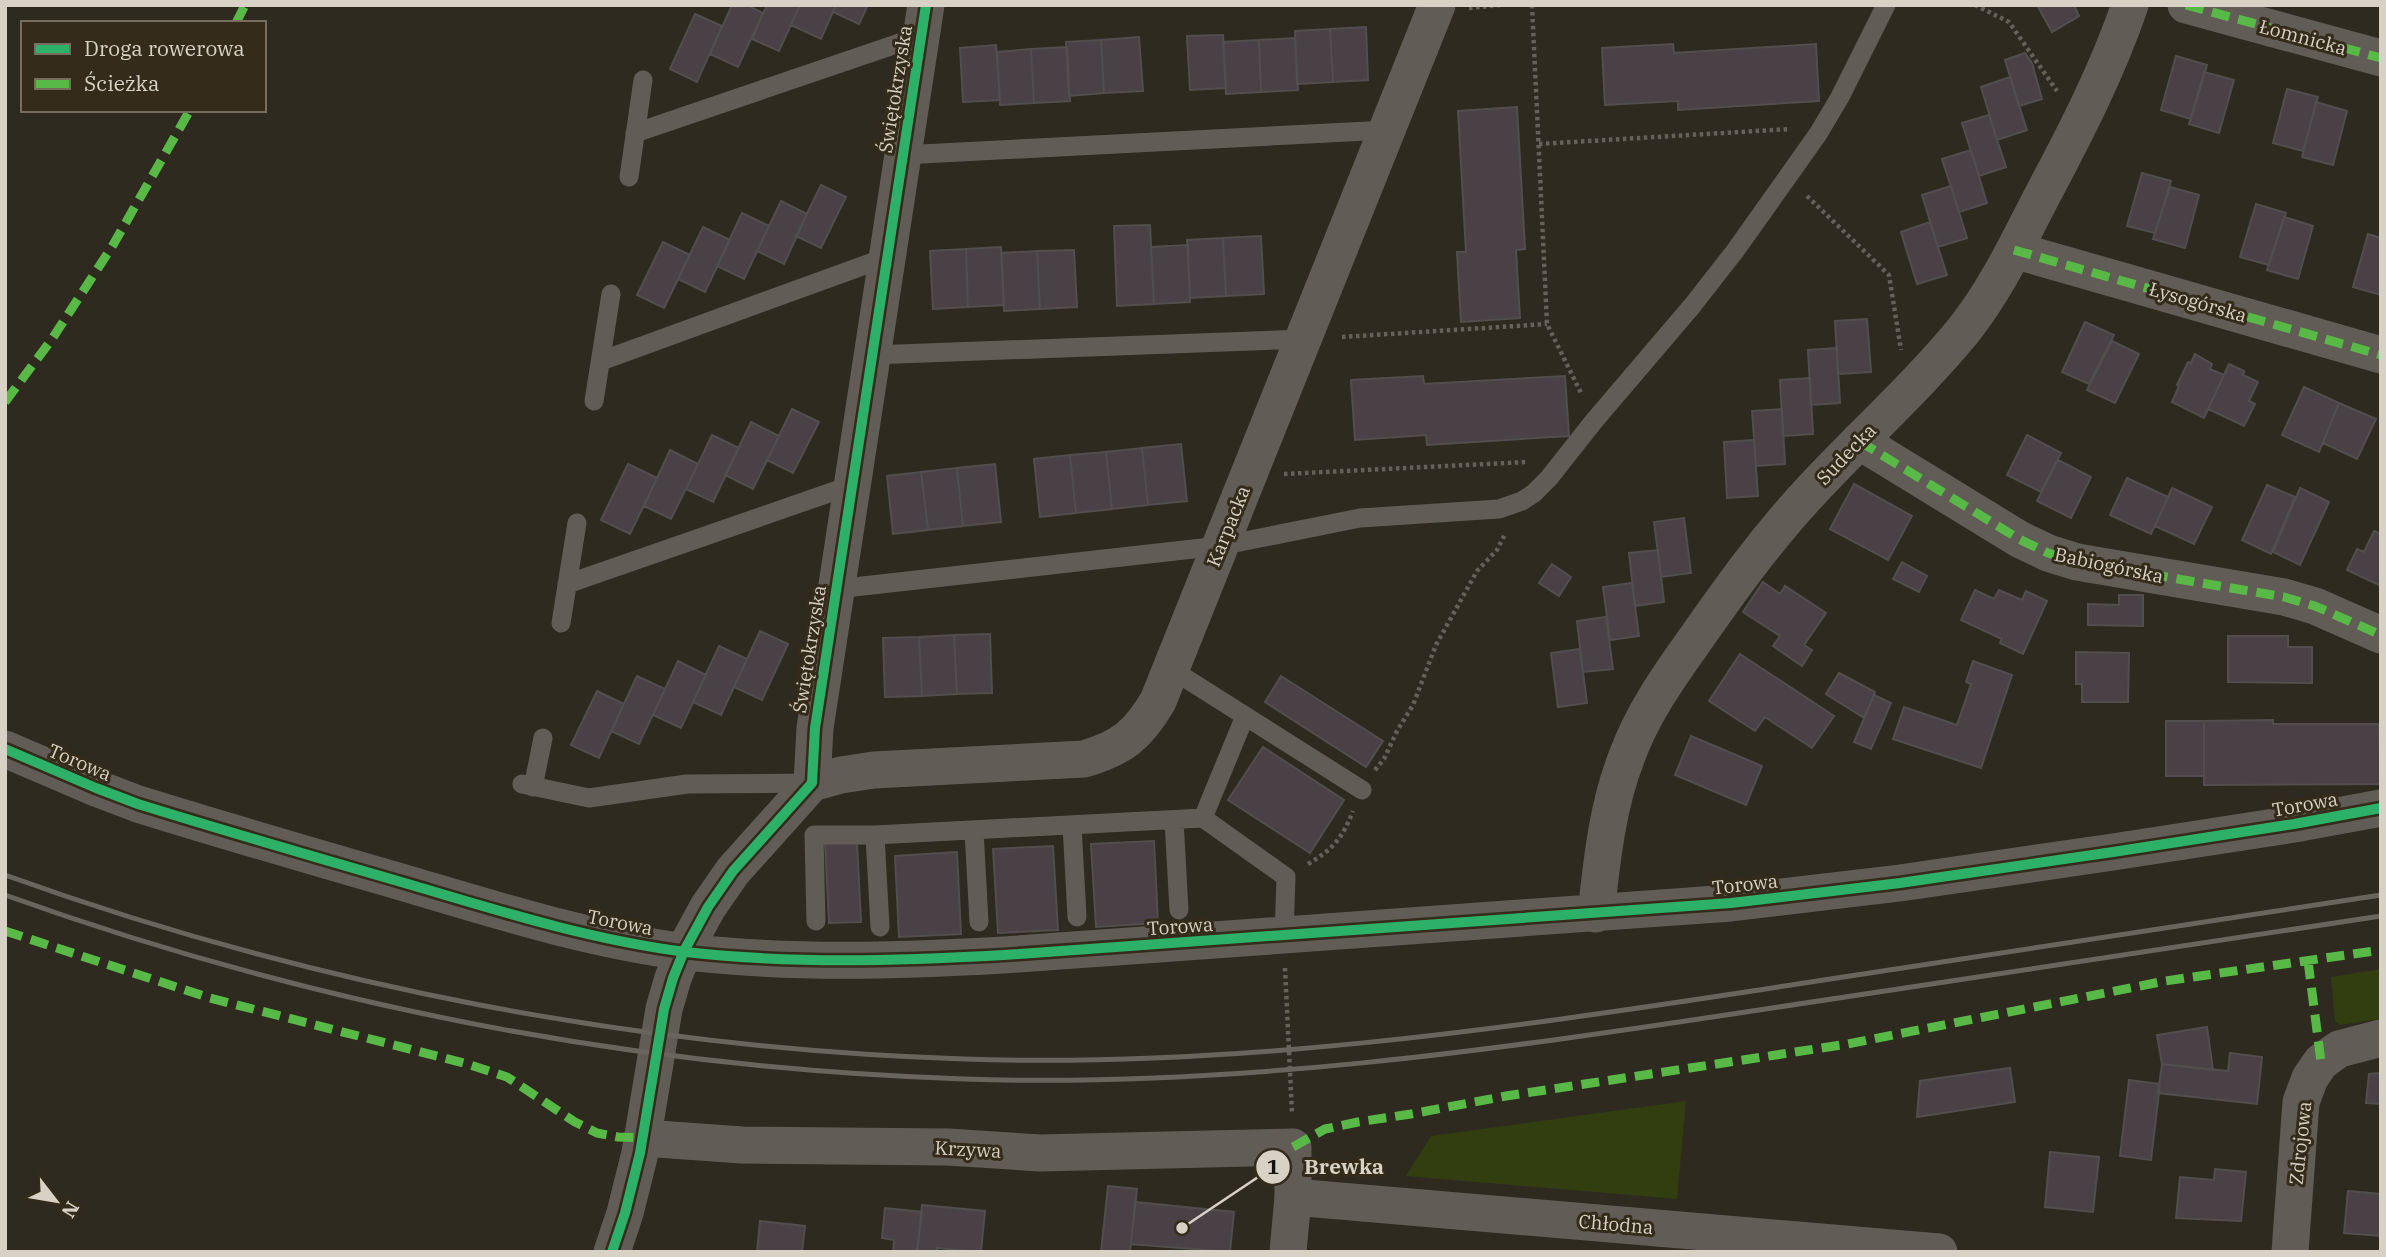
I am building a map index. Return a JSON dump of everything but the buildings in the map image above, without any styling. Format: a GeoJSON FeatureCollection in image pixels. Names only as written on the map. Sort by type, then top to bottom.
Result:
{"type":"FeatureCollection","features":[{"type":"Feature","properties":{"kind":"street","name":"Karpacka"},"geometry":{"type":"LineString","coordinates":[[812,783],[874,770],[1084,759],[1108,752],[1128,740],[1145,724],[1171,669],[1437,5]]}},
{"type":"Feature","properties":{"kind":"street","name":"Sudecka"},"geometry":{"type":"LineString","coordinates":[[1596,914],[1604,839],[1614,794],[1627,754],[1644,717],[1665,683],[1765,543],[1964,329],[1992,291],[2079,124],[2119,38],[2130,5]]}},
{"type":"Feature","properties":{"kind":"street","name":"Łomnicka"},"geometry":{"type":"LineString","coordinates":[[2186,5],[2381,58]]}},
{"type":"Feature","properties":{"kind":"street","name":"Świętokrzyska"},"geometry":{"type":"LineString","coordinates":[[812,783],[815,728],[923,21]]}},
{"type":"Feature","properties":{"kind":"street","name":"Łysogórska"},"geometry":{"type":"LineString","coordinates":[[2014,250],[2381,355]]}},
{"type":"Feature","properties":{"kind":"street","name":"Babiogórska"},"geometry":{"type":"LineString","coordinates":[[1859,440],[2019,539],[2048,553],[2077,562],[2284,597],[2315,606],[2381,635]]}},
{"type":"Feature","properties":{"kind":"street","name":"Torowa"},"geometry":{"type":"LineString","coordinates":[[5,749],[96,788],[183,818],[510,914],[615,939],[684,951],[791,961],[877,961],[1004,955],[1731,903],[1900,883],[2199,839],[2381,808]]}},
{"type":"Feature","properties":{"kind":"street"},"geometry":{"type":"LineString","coordinates":[[612,1252],[625,1213],[643,1138],[664,1009],[684,951],[708,907],[733,871],[812,783]]}},
{"type":"Feature","properties":{"kind":"street","name":"Zdrojowa"},"geometry":{"type":"LineString","coordinates":[[2290,1252],[2301,1102],[2310,1079],[2321,1062],[2339,1049],[2381,1038]]}},
{"type":"Feature","properties":{"kind":"street","name":"Krzywa"},"geometry":{"type":"LineString","coordinates":[[643,1138],[742,1145],[948,1147],[1041,1153],[1293,1147]]}},
{"type":"Feature","properties":{"kind":"street"},"geometry":{"type":"LineString","coordinates":[[1288,1252],[1293,1197],[1293,1147]]}},
{"type":"Feature","properties":{"kind":"street","name":"Chłodna"},"geometry":{"type":"LineString","coordinates":[[1293,1197],[1939,1252]]}},
{"type":"Feature","properties":{"kind":"lane"},"geometry":{"type":"LineString","coordinates":[[836,589],[1220,546],[1360,519],[1499,509],[1522,501],[1549,478],[1692,306],[1788,178],[1840,97],[1886,5]]}},
{"type":"Feature","properties":{"kind":"lane"},"geometry":{"type":"LineString","coordinates":[[635,134],[923,21]]}},
{"type":"Feature","properties":{"kind":"lane"},"geometry":{"type":"LineString","coordinates":[[629,177],[643,80]]}},
{"type":"Feature","properties":{"kind":"lane"},"geometry":{"type":"LineString","coordinates":[[902,155],[1387,130]]}},
{"type":"Feature","properties":{"kind":"lane"},"geometry":{"type":"LineString","coordinates":[[601,361],[887,257]]}},
{"type":"Feature","properties":{"kind":"lane"},"geometry":{"type":"LineString","coordinates":[[594,401],[611,294]]}},
{"type":"Feature","properties":{"kind":"lane"},"geometry":{"type":"LineString","coordinates":[[872,355],[1304,339]]}},
{"type":"Feature","properties":{"kind":"lane"},"geometry":{"type":"LineString","coordinates":[[567,584],[852,485]]}},
{"type":"Feature","properties":{"kind":"lane"},"geometry":{"type":"LineString","coordinates":[[561,623],[577,523]]}},
{"type":"Feature","properties":{"kind":"lane"},"geometry":{"type":"LineString","coordinates":[[1171,669],[1362,790]]}},
{"type":"Feature","properties":{"kind":"lane"},"geometry":{"type":"LineString","coordinates":[[1203,818],[1245,716]]}},
{"type":"Feature","properties":{"kind":"lane"},"geometry":{"type":"LineString","coordinates":[[543,738],[528,786],[589,798],[687,783],[812,783]]}},
{"type":"Feature","properties":{"kind":"lane"},"geometry":{"type":"LineString","coordinates":[[816,921],[814,835],[875,835],[1203,818],[1286,877],[1284,936]]}},
{"type":"Feature","properties":{"kind":"lane"},"geometry":{"type":"LineString","coordinates":[[1174,820],[1179,910]]}},
{"type":"Feature","properties":{"kind":"lane"},"geometry":{"type":"LineString","coordinates":[[1072,825],[1077,917]]}},
{"type":"Feature","properties":{"kind":"lane"},"geometry":{"type":"LineString","coordinates":[[974,830],[979,922]]}},
{"type":"Feature","properties":{"kind":"lane"},"geometry":{"type":"LineString","coordinates":[[875,835],[880,927]]}},
{"type":"Feature","properties":{"kind":"path"},"geometry":{"type":"LineString","coordinates":[[1532,5],[1547,324],[1594,421]]}},
{"type":"Feature","properties":{"kind":"path"},"geometry":{"type":"LineString","coordinates":[[1975,5],[2009,22],[2079,124]]}},
{"type":"Feature","properties":{"kind":"path"},"geometry":{"type":"LineString","coordinates":[[1539,144],[1822,127]]}},
{"type":"Feature","properties":{"kind":"path"},"geometry":{"type":"LineString","coordinates":[[1788,178],[1889,275],[1907,392]]}},
{"type":"Feature","properties":{"kind":"path"},"geometry":{"type":"LineString","coordinates":[[1304,339],[1547,324]]}},
{"type":"Feature","properties":{"kind":"path"},"geometry":{"type":"LineString","coordinates":[[1248,476],[1538,462],[1580,438]]}},
{"type":"Feature","properties":{"kind":"path"},"geometry":{"type":"LineString","coordinates":[[1286,877],[1328,852],[1345,830],[1362,790],[1384,759],[1413,705],[1436,645],[1477,571],[1497,550],[1522,501]]}},
{"type":"Feature","properties":{"kind":"path"},"geometry":{"type":"LineString","coordinates":[[1284,936],[1293,1147]]}},
{"type":"Feature","properties":{"kind":"green space"},"geometry":{"type":"Polygon","coordinates":[[[2381,969],[2381,1019],[2340,1025],[2335,1021],[2331,977],[2381,969]]]}},
{"type":"Feature","properties":{"kind":"green space"},"geometry":{"type":"Polygon","coordinates":[[[1686,1101],[1677,1199],[1406,1176],[1431,1136],[1686,1101]]]}},
{"type":"Feature","properties":{"kind":"railway"},"geometry":{"type":"LineString","coordinates":[[5,875],[121,914],[239,949],[358,979],[477,1004],[598,1025],[720,1041],[964,1059],[1064,1060],[1264,1052],[1462,1032],[1660,1005],[2381,895]]}},
{"type":"Feature","properties":{"kind":"railway"},"geometry":{"type":"LineString","coordinates":[[5,895],[121,934],[239,969],[358,999],[477,1024],[598,1045],[719,1061],[964,1079],[1064,1080],[1263,1072],[1462,1052],[1660,1025],[2381,916]]}},
{"type":"Feature","properties":{"kind":"marked path"},"geometry":{"type":"LineString","coordinates":[[237,21],[245,5]]}},
{"type":"Feature","properties":{"kind":"marked path"},"geometry":{"type":"LineString","coordinates":[[2186,5],[2381,58]]}},
{"type":"Feature","properties":{"kind":"marked path"},"geometry":{"type":"LineString","coordinates":[[5,402],[52,339],[113,245],[189,112]]}},
{"type":"Feature","properties":{"kind":"marked path"},"geometry":{"type":"LineString","coordinates":[[2014,250],[2381,355]]}},
{"type":"Feature","properties":{"kind":"marked path"},"geometry":{"type":"LineString","coordinates":[[1859,441],[2019,539],[2048,553],[2077,562],[2284,597],[2315,606],[2381,635]]}},
{"type":"Feature","properties":{"kind":"marked path"},"geometry":{"type":"LineString","coordinates":[[5,931],[210,998],[464,1063],[507,1077],[575,1122],[597,1133],[643,1138]]}},
{"type":"Feature","properties":{"kind":"marked path"},"geometry":{"type":"LineString","coordinates":[[1293,1147],[1325,1129],[1358,1122],[1506,1096],[1848,1044],[2165,981],[2381,950]]}},
{"type":"Feature","properties":{"kind":"marked path"},"geometry":{"type":"LineString","coordinates":[[2308,961],[2321,1062]]}},
{"type":"Feature","properties":{"kind":"cycle path"},"geometry":{"type":"LineString","coordinates":[[612,1252],[640,1153],[664,1009],[684,951],[708,907],[733,871],[812,783],[815,728],[926,5]]}},
{"type":"Feature","properties":{"kind":"cycle path"},"geometry":{"type":"LineString","coordinates":[[5,749],[138,804],[546,924],[615,940],[686,952],[805,960],[1004,955],[1731,903],[1900,883],[2113,852],[2381,808]]}},
{"type":"Feature","properties":{"kind":"place","name":"Brewka"},"geometry":{"type":"Point","coordinates":[1182,1228]}}]}
